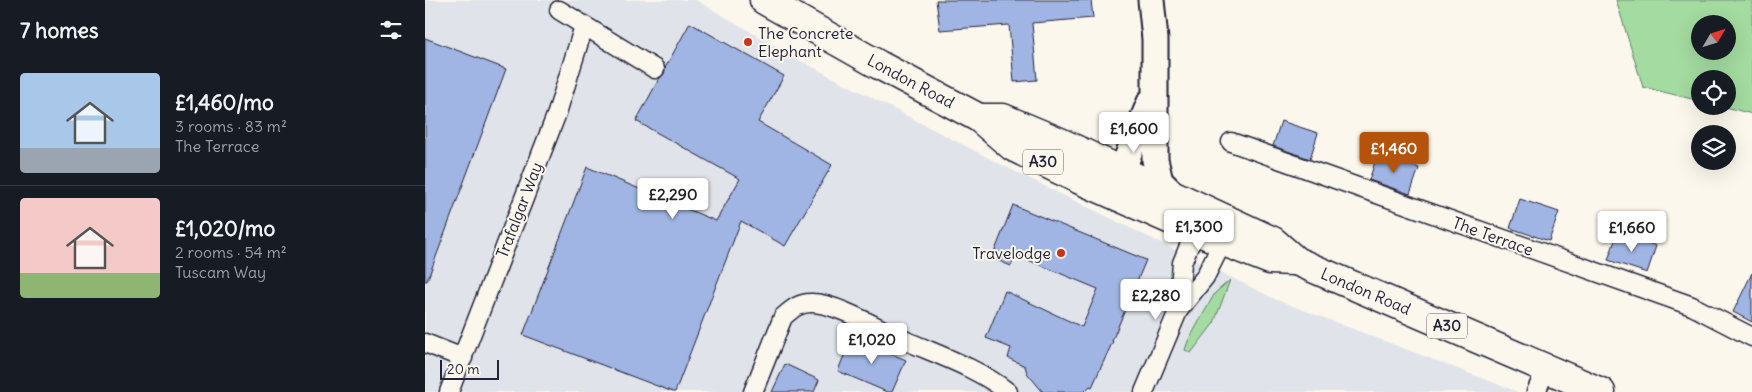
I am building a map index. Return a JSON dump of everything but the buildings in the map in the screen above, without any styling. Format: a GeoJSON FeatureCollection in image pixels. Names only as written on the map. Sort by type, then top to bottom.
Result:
{"type":"FeatureCollection","features":[{"type":"Feature","properties":{"kind":"main road","name":"London Road"},"geometry":{"type":"LineString","coordinates":[[764,0],[979,118],[1013,147],[1118,183],[1228,232],[1270,260],[1296,261],[1541,381],[1601,392]]}},
{"type":"Feature","properties":{"kind":"main road","name":"London Road"},"geometry":{"type":"LineString","coordinates":[[1118,183],[1173,194],[1200,220]]}},
{"type":"Feature","properties":{"kind":"street"},"geometry":{"type":"LineString","coordinates":[[1151,0],[1155,39],[1155,160],[1160,180],[1173,194]]}},
{"type":"Feature","properties":{"kind":"street"},"geometry":{"type":"LineString","coordinates":[[559,10],[655,69]]}},
{"type":"Feature","properties":{"kind":"street","name":"Trafalgar Way"},"geometry":{"type":"LineString","coordinates":[[449,392],[557,113],[584,26]]}},
{"type":"Feature","properties":{"kind":"street"},"geometry":{"type":"LineString","coordinates":[[1118,183],[1154,93]]}},
{"type":"Feature","properties":{"kind":"street","name":"The Terrace"},"geometry":{"type":"LineString","coordinates":[[1231,142],[1692,306],[1752,337]]}},
{"type":"Feature","properties":{"kind":"street"},"geometry":{"type":"LineString","coordinates":[[1178,311],[1182,263],[1200,220]]}},
{"type":"Feature","properties":{"kind":"street"},"geometry":{"type":"LineString","coordinates":[[1144,392],[1178,311],[1205,277],[1228,232]]}},
{"type":"Feature","properties":{"kind":"street"},"geometry":{"type":"LineString","coordinates":[[753,392],[783,317],[793,308],[803,303],[830,306],[919,347],[959,363],[1008,392]]}},
{"type":"Feature","properties":{"kind":"street"},"geometry":{"type":"LineString","coordinates":[[425,343],[463,358]]}},
{"type":"Feature","properties":{"kind":"shaded area"},"geometry":{"type":"Polygon","coordinates":[[[425,0],[696,0],[799,60],[1004,166],[1277,300],[1518,392],[425,392],[425,0]]]}},
{"type":"Feature","properties":{"kind":"green space"},"geometry":{"type":"Polygon","coordinates":[[[1616,0],[1752,0],[1752,114],[1736,110],[1736,70],[1691,70],[1691,99],[1643,87],[1616,0]]]}},
{"type":"Feature","properties":{"kind":"green space"},"geometry":{"type":"Polygon","coordinates":[[[1230,280],[1214,323],[1191,353],[1185,350],[1188,341],[1215,293],[1230,280]]]}},
{"type":"Feature","properties":{"kind":"place","name":"The Concrete Elephant"},"geometry":{"type":"Point","coordinates":[748,42]}},
{"type":"Feature","properties":{"kind":"place","name":"Travelodge"},"geometry":{"type":"Point","coordinates":[1061,253]}}]}
